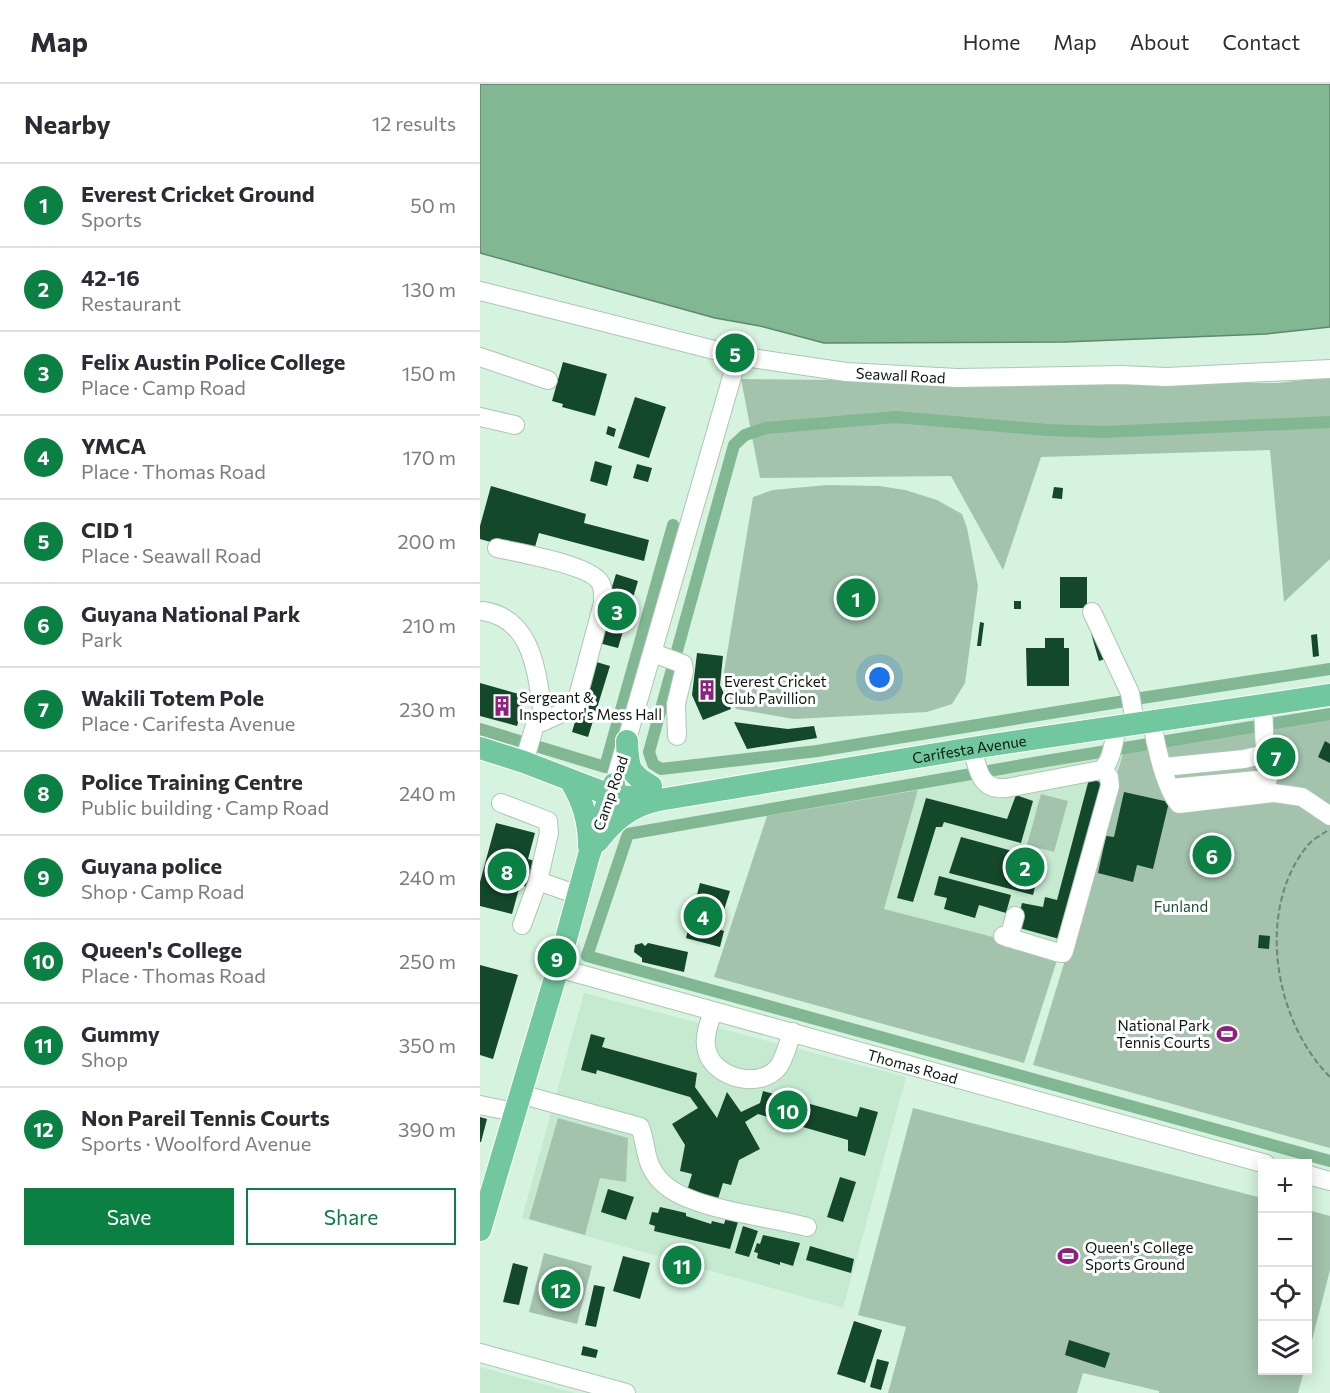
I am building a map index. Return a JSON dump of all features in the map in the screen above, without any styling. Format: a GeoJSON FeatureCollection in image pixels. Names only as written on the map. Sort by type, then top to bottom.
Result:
{"type":"FeatureCollection","features":[{"type":"Feature","properties":{"kind":"main road","name":"Carifesta Avenue"},"geometry":{"type":"LineString","coordinates":[[655,793],[772,769],[968,735],[1130,737],[1330,679]]}},
{"type":"Feature","properties":{"kind":"main road","name":"Carifesta Avenue"},"geometry":{"type":"LineString","coordinates":[[480,748],[527,751],[570,780],[612,790],[655,793],[976,761],[1264,715],[1330,695]]}},
{"type":"Feature","properties":{"kind":"main road"},"geometry":{"type":"LineString","coordinates":[[589,855],[606,831],[655,793],[633,773],[628,760],[627,741]]}},
{"type":"Feature","properties":{"kind":"main road"},"geometry":{"type":"LineString","coordinates":[[570,780],[585,808],[589,830],[589,855]]}},
{"type":"Feature","properties":{"kind":"main road","name":"Camp Road"},"geometry":{"type":"LineString","coordinates":[[480,1230],[523,1102],[589,855],[612,790]]}},
{"type":"Feature","properties":{"kind":"street","name":"Seawall Road"},"geometry":{"type":"LineString","coordinates":[[480,291],[738,356],[846,372],[957,378],[1121,375],[1166,377],[1330,369]]}},
{"type":"Feature","properties":{"kind":"street","name":"Camp Road"},"geometry":{"type":"LineString","coordinates":[[612,790],[627,741],[665,656],[738,356]]}},
{"type":"Feature","properties":{"kind":"street"},"geometry":{"type":"LineString","coordinates":[[480,357],[548,380]]}},
{"type":"Feature","properties":{"kind":"street"},"geometry":{"type":"LineString","coordinates":[[480,417],[515,425]]}},
{"type":"Feature","properties":{"kind":"street"},"geometry":{"type":"LineString","coordinates":[[497,548],[579,568],[590,572],[601,584],[603,603],[576,704],[535,725],[527,751]]}},
{"type":"Feature","properties":{"kind":"street"},"geometry":{"type":"LineString","coordinates":[[483,611],[506,618],[527,642],[539,688],[544,722]]}},
{"type":"Feature","properties":{"kind":"street"},"geometry":{"type":"LineString","coordinates":[[1015,916],[1006,937],[1063,953],[1110,786],[1109,777],[1130,737],[1130,693],[1092,612]]}},
{"type":"Feature","properties":{"kind":"street"},"geometry":{"type":"LineString","coordinates":[[665,656],[683,664],[684,671],[676,704],[676,736]]}},
{"type":"Feature","properties":{"kind":"street"},"geometry":{"type":"LineString","coordinates":[[1170,788],[1268,779],[1264,715]]}},
{"type":"Feature","properties":{"kind":"street"},"geometry":{"type":"LineString","coordinates":[[976,761],[989,787],[995,789],[1130,737]]}},
{"type":"Feature","properties":{"kind":"street"},"geometry":{"type":"LineString","coordinates":[[1130,737],[1164,767],[1172,796],[1179,804],[1274,793],[1302,797],[1330,816]]}},
{"type":"Feature","properties":{"kind":"street"},"geometry":{"type":"LineString","coordinates":[[1164,767],[1211,763],[1265,754]]}},
{"type":"Feature","properties":{"kind":"street"},"geometry":{"type":"LineString","coordinates":[[501,803],[548,821],[548,842],[538,881],[522,925]]}},
{"type":"Feature","properties":{"kind":"street"},"geometry":{"type":"LineString","coordinates":[[538,881],[578,895]]}},
{"type":"Feature","properties":{"kind":"street","name":"Thomas Road"},"geometry":{"type":"LineString","coordinates":[[558,968],[1258,1162]]}},
{"type":"Feature","properties":{"kind":"street"},"geometry":{"type":"LineString","coordinates":[[713,1011],[705,1043],[712,1063],[722,1073],[760,1079],[769,1076],[779,1066],[793,1032]]}},
{"type":"Feature","properties":{"kind":"street"},"geometry":{"type":"LineString","coordinates":[[480,1104],[523,1102],[560,1106],[640,1127],[645,1139],[649,1164],[663,1185],[680,1196],[701,1203],[807,1227]]}},
{"type":"Feature","properties":{"kind":"street"},"geometry":{"type":"LineString","coordinates":[[1312,1176],[1330,1181]]}},
{"type":"Feature","properties":{"kind":"street"},"geometry":{"type":"LineString","coordinates":[[480,1353],[626,1393]]}},
{"type":"Feature","properties":{"kind":"path"},"geometry":{"type":"LineString","coordinates":[[1330,828],[1309,844],[1289,875],[1279,911],[1276,954],[1281,988],[1298,1029],[1319,1066],[1330,1077]]}},
{"type":"Feature","properties":{"kind":"shaded area"},"geometry":{"type":"Polygon","coordinates":[[[480,84],[1330,84],[1330,327],[1266,334],[1064,342],[824,343],[760,326],[715,318],[480,253],[480,84]]]}},
{"type":"Feature","properties":{"kind":"shaded area"},"geometry":{"type":"Polygon","coordinates":[[[1123,753],[1066,957],[884,909],[918,790],[1123,753]]]}},
{"type":"Feature","properties":{"kind":"shaded area"},"geometry":{"type":"Polygon","coordinates":[[[584,993],[906,1077],[843,1308],[522,1218],[584,993]]]}},
{"type":"Feature","properties":{"kind":"shaded area"},"geometry":{"type":"Polygon","coordinates":[[[480,1367],[575,1393],[480,1393],[480,1367]]]}},
{"type":"Feature","properties":{"kind":"green space"},"geometry":{"type":"Polygon","coordinates":[[[1330,377],[1330,559],[1284,602],[1270,450],[1041,457],[1003,570],[951,476],[760,478],[741,379],[1278,383],[1330,377]]]}},
{"type":"Feature","properties":{"kind":"green space"},"geometry":{"type":"Polygon","coordinates":[[[828,485],[879,486],[905,490],[937,500],[962,514],[967,528],[978,586],[965,683],[952,704],[927,712],[794,719],[736,709],[722,684],[753,497],[773,490],[828,485]]]}},
{"type":"Feature","properties":{"kind":"green space","name":"Funland"},"geometry":{"type":"Polygon","coordinates":[[[1330,718],[1330,1148],[1033,1065],[1123,753],[1330,718]]]}},
{"type":"Feature","properties":{"kind":"green space"},"geometry":{"type":"Polygon","coordinates":[[[918,790],[884,909],[1059,954],[1024,1063],[714,977],[767,816],[918,790]]]}},
{"type":"Feature","properties":{"kind":"green space"},"geometry":{"type":"Polygon","coordinates":[[[1041,794],[1068,801],[1054,852],[1027,845],[1041,794]]]}},
{"type":"Feature","properties":{"kind":"green space","name":"Queen's College Sports Ground"},"geometry":{"type":"Polygon","coordinates":[[[913,1108],[1258,1197],[1258,1375],[1303,1375],[1298,1393],[1159,1393],[1159,1391],[1083,1373],[1077,1393],[888,1393],[906,1327],[858,1315],[913,1108]]]}},
{"type":"Feature","properties":{"kind":"green space"},"geometry":{"type":"Polygon","coordinates":[[[558,1118],[628,1138],[626,1182],[600,1178],[585,1235],[529,1219],[558,1118]]]}},
{"type":"Feature","properties":{"kind":"green space"},"geometry":{"type":"Polygon","coordinates":[[[1312,1211],[1330,1216],[1330,1270],[1312,1340],[1312,1211]]]}},
{"type":"Feature","properties":{"kind":"green space"},"geometry":{"type":"Polygon","coordinates":[[[544,1253],[592,1266],[577,1324],[529,1312],[544,1253]]]}},
{"type":"Feature","properties":{"kind":"building"},"geometry":{"type":"Polygon","coordinates":[[[563,362],[607,374],[595,416],[562,407],[563,404],[552,401],[563,362]]]}},
{"type":"Feature","properties":{"kind":"building"},"geometry":{"type":"Polygon","coordinates":[[[635,397],[666,407],[649,458],[618,448],[635,397]]]}},
{"type":"Feature","properties":{"kind":"building"},"geometry":{"type":"Polygon","coordinates":[[[608,426],[616,429],[614,437],[606,434],[608,426]]]}},
{"type":"Feature","properties":{"kind":"building"},"geometry":{"type":"Polygon","coordinates":[[[595,461],[612,466],[607,486],[590,481],[595,461]]]}},
{"type":"Feature","properties":{"kind":"building"},"geometry":{"type":"Polygon","coordinates":[[[637,464],[652,468],[648,482],[633,478],[637,464]]]}},
{"type":"Feature","properties":{"kind":"building"},"geometry":{"type":"Polygon","coordinates":[[[491,486],[586,514],[584,523],[649,540],[644,561],[539,533],[533,554],[480,539],[480,526],[491,486]]]}},
{"type":"Feature","properties":{"kind":"building"},"geometry":{"type":"Polygon","coordinates":[[[1054,487],[1063,488],[1062,499],[1052,498],[1054,487]]]}},
{"type":"Feature","properties":{"kind":"building"},"geometry":{"type":"Polygon","coordinates":[[[616,574],[638,581],[618,648],[595,642],[616,574]]]}},
{"type":"Feature","properties":{"kind":"building"},"geometry":{"type":"Polygon","coordinates":[[[1060,577],[1087,577],[1087,608],[1060,608],[1060,577]]]}},
{"type":"Feature","properties":{"kind":"building"},"geometry":{"type":"Polygon","coordinates":[[[1014,601],[1021,601],[1021,609],[1014,609],[1014,601]]]}},
{"type":"Feature","properties":{"kind":"building"},"geometry":{"type":"Polygon","coordinates":[[[980,622],[984,623],[981,646],[977,646],[980,622]]]}},
{"type":"Feature","properties":{"kind":"building"},"geometry":{"type":"Polygon","coordinates":[[[1100,630],[1108,658],[1099,661],[1091,633],[1100,630]]]}},
{"type":"Feature","properties":{"kind":"building"},"geometry":{"type":"Polygon","coordinates":[[[1317,634],[1319,656],[1313,657],[1311,635],[1317,634]]]}},
{"type":"Feature","properties":{"kind":"building"},"geometry":{"type":"Polygon","coordinates":[[[1045,638],[1064,638],[1064,648],[1069,648],[1069,686],[1027,686],[1026,648],[1045,648],[1045,638]]]}},
{"type":"Feature","properties":{"kind":"building","name":"Everest Cricket Club Pavillion"},"geometry":{"type":"Polygon","coordinates":[[[697,653],[723,656],[720,685],[731,709],[703,720],[692,695],[697,653]]]}},
{"type":"Feature","properties":{"kind":"building"},"geometry":{"type":"Polygon","coordinates":[[[593,661],[610,666],[588,737],[572,732],[593,661]]]}},
{"type":"Feature","properties":{"kind":"building","name":"Sergeant & Inspector's Mess Hall"},"geometry":{"type":"Polygon","coordinates":[[[480,683],[526,696],[517,726],[480,716],[480,683]]]}},
{"type":"Feature","properties":{"kind":"building"},"geometry":{"type":"Polygon","coordinates":[[[734,722],[788,729],[814,726],[817,738],[747,749],[734,722]]]}},
{"type":"Feature","properties":{"kind":"building"},"geometry":{"type":"Polygon","coordinates":[[[1325,741],[1330,744],[1330,763],[1318,757],[1325,741]]]}},
{"type":"Feature","properties":{"kind":"building"},"geometry":{"type":"Polygon","coordinates":[[[1089,779],[1107,784],[1063,940],[1016,927],[1022,903],[1043,907],[1045,897],[1057,900],[1089,779]]]}},
{"type":"Feature","properties":{"kind":"building"},"geometry":{"type":"Polygon","coordinates":[[[1124,792],[1169,802],[1153,869],[1137,865],[1133,882],[1098,873],[1106,836],[1114,837],[1124,792]]]}},
{"type":"Feature","properties":{"kind":"building"},"geometry":{"type":"Polygon","coordinates":[[[1016,795],[1033,801],[1021,843],[944,822],[942,827],[936,827],[913,902],[897,898],[926,798],[1007,819],[1016,795]]]}},
{"type":"Feature","properties":{"kind":"building"},"geometry":{"type":"Polygon","coordinates":[[[496,823],[535,833],[528,859],[535,861],[528,887],[520,885],[512,914],[480,906],[480,882],[496,823]]]}},
{"type":"Feature","properties":{"kind":"building"},"geometry":{"type":"Polygon","coordinates":[[[961,837],[1042,859],[1033,895],[949,873],[961,837]]]}},
{"type":"Feature","properties":{"kind":"building"},"geometry":{"type":"Polygon","coordinates":[[[939,876],[1011,895],[1006,913],[979,905],[975,918],[944,909],[947,898],[934,895],[939,876]]]}},
{"type":"Feature","properties":{"kind":"building"},"geometry":{"type":"Polygon","coordinates":[[[700,883],[730,891],[724,910],[716,908],[711,927],[724,931],[720,947],[686,938],[700,883]]]}},
{"type":"Feature","properties":{"kind":"building"},"geometry":{"type":"Polygon","coordinates":[[[1259,935],[1270,936],[1269,949],[1258,948],[1259,935]]]}},
{"type":"Feature","properties":{"kind":"building"},"geometry":{"type":"Polygon","coordinates":[[[642,943],[645,946],[648,943],[688,952],[684,972],[642,962],[642,958],[634,952],[635,945],[642,943]]]}},
{"type":"Feature","properties":{"kind":"building"},"geometry":{"type":"Polygon","coordinates":[[[480,965],[518,975],[493,1059],[480,1055],[480,965]]]}},
{"type":"Feature","properties":{"kind":"building"},"geometry":{"type":"Polygon","coordinates":[[[591,1034],[605,1038],[602,1047],[697,1073],[695,1087],[717,1118],[727,1092],[741,1112],[760,1103],[763,1091],[857,1117],[860,1107],[878,1112],[865,1156],[848,1151],[848,1140],[758,1114],[745,1122],[760,1149],[739,1160],[731,1185],[723,1183],[718,1199],[687,1191],[692,1174],[680,1171],[685,1145],[672,1124],[698,1108],[690,1097],[597,1070],[596,1074],[581,1070],[591,1034]]]}},
{"type":"Feature","properties":{"kind":"building"},"geometry":{"type":"Polygon","coordinates":[[[480,1117],[487,1119],[481,1142],[480,1142],[480,1117]]]}},
{"type":"Feature","properties":{"kind":"building"},"geometry":{"type":"Polygon","coordinates":[[[840,1177],[856,1182],[843,1222],[827,1217],[840,1177]]]}},
{"type":"Feature","properties":{"kind":"building"},"geometry":{"type":"Polygon","coordinates":[[[608,1189],[634,1197],[626,1220],[601,1212],[608,1189]]]}},
{"type":"Feature","properties":{"kind":"building"},"geometry":{"type":"Polygon","coordinates":[[[660,1207],[686,1213],[686,1216],[711,1224],[712,1221],[724,1224],[726,1218],[738,1222],[730,1249],[654,1231],[655,1226],[649,1224],[652,1212],[658,1213],[660,1207]]]}},
{"type":"Feature","properties":{"kind":"building"},"geometry":{"type":"Polygon","coordinates":[[[743,1226],[758,1231],[749,1257],[735,1253],[743,1226]]]}},
{"type":"Feature","properties":{"kind":"building"},"geometry":{"type":"Polygon","coordinates":[[[763,1235],[800,1243],[793,1266],[780,1262],[780,1265],[757,1258],[758,1253],[754,1252],[763,1235]]]}},
{"type":"Feature","properties":{"kind":"building"},"geometry":{"type":"Polygon","coordinates":[[[810,1246],[854,1259],[851,1273],[806,1260],[810,1246]]]}},
{"type":"Feature","properties":{"kind":"building"},"geometry":{"type":"Polygon","coordinates":[[[623,1256],[650,1263],[640,1299],[613,1291],[623,1256]]]}},
{"type":"Feature","properties":{"kind":"building"},"geometry":{"type":"Polygon","coordinates":[[[513,1263],[528,1267],[519,1305],[503,1302],[513,1263]]]}},
{"type":"Feature","properties":{"kind":"building"},"geometry":{"type":"Polygon","coordinates":[[[594,1285],[605,1287],[596,1327],[585,1325],[594,1285]]]}},
{"type":"Feature","properties":{"kind":"building"},"geometry":{"type":"Polygon","coordinates":[[[854,1321],[882,1330],[865,1383],[837,1374],[854,1321]]]}},
{"type":"Feature","properties":{"kind":"building"},"geometry":{"type":"Polygon","coordinates":[[[1069,1340],[1110,1353],[1105,1368],[1065,1355],[1069,1340]]]}},
{"type":"Feature","properties":{"kind":"building"},"geometry":{"type":"Polygon","coordinates":[[[583,1346],[598,1350],[596,1358],[581,1355],[583,1346]]]}},
{"type":"Feature","properties":{"kind":"building"},"geometry":{"type":"Polygon","coordinates":[[[877,1359],[889,1362],[881,1390],[870,1387],[877,1359]]]}},
{"type":"Feature","properties":{"kind":"waterway"},"geometry":{"type":"LineString","coordinates":[[1125,701],[817,751],[661,769],[653,764],[649,752],[734,445],[745,435],[766,428],[896,417],[1047,430],[1103,432],[1330,422]]}},
{"type":"Feature","properties":{"kind":"waterway"},"geometry":{"type":"LineString","coordinates":[[480,729],[605,767],[673,525]]}},
{"type":"Feature","properties":{"kind":"waterway"},"geometry":{"type":"LineString","coordinates":[[1135,699],[1330,669]]}},
{"type":"Feature","properties":{"kind":"waterway"},"geometry":{"type":"LineString","coordinates":[[1330,714],[628,834],[587,956],[1330,1161]]}},
{"type":"Feature","properties":{"kind":"place","name":"CID 1"},"geometry":{"type":"Point","coordinates":[735,353]}},
{"type":"Feature","properties":{"kind":"place","name":"Everest Cricket Ground"},"geometry":{"type":"Point","coordinates":[856,598]}},
{"type":"Feature","properties":{"kind":"place","name":"Felix Austin Police College"},"geometry":{"type":"Point","coordinates":[617,611]}},
{"type":"Feature","properties":{"kind":"place","name":"Everest Cricket Club Pavillion"},"geometry":{"type":"Point","coordinates":[707,690]}},
{"type":"Feature","properties":{"kind":"place","name":"Sergeant & Inspector's Mess Hall"},"geometry":{"type":"Point","coordinates":[502,706]}},
{"type":"Feature","properties":{"kind":"place","name":"Wakili Totem Pole"},"geometry":{"type":"Point","coordinates":[1276,757]}},
{"type":"Feature","properties":{"kind":"place","name":"Guyana National Park"},"geometry":{"type":"Point","coordinates":[1212,855]}},
{"type":"Feature","properties":{"kind":"place","name":"42-16"},"geometry":{"type":"Point","coordinates":[1025,867]}},
{"type":"Feature","properties":{"kind":"place","name":"Police Training Centre"},"geometry":{"type":"Point","coordinates":[507,871]}},
{"type":"Feature","properties":{"kind":"place","name":"YMCA"},"geometry":{"type":"Point","coordinates":[703,916]}},
{"type":"Feature","properties":{"kind":"place","name":"Guyana police"},"geometry":{"type":"Point","coordinates":[557,958]}},
{"type":"Feature","properties":{"kind":"place","name":"National Park Tennis Courts"},"geometry":{"type":"Point","coordinates":[1227,1034]}},
{"type":"Feature","properties":{"kind":"place","name":"Queen's College"},"geometry":{"type":"Point","coordinates":[788,1110]}},
{"type":"Feature","properties":{"kind":"place","name":"Queen's College Sports Ground"},"geometry":{"type":"Point","coordinates":[1068,1256]}},
{"type":"Feature","properties":{"kind":"place","name":"Gummy"},"geometry":{"type":"Point","coordinates":[682,1265]}},
{"type":"Feature","properties":{"kind":"place","name":"Non Pareil Tennis Courts"},"geometry":{"type":"Point","coordinates":[561,1289]}}]}
